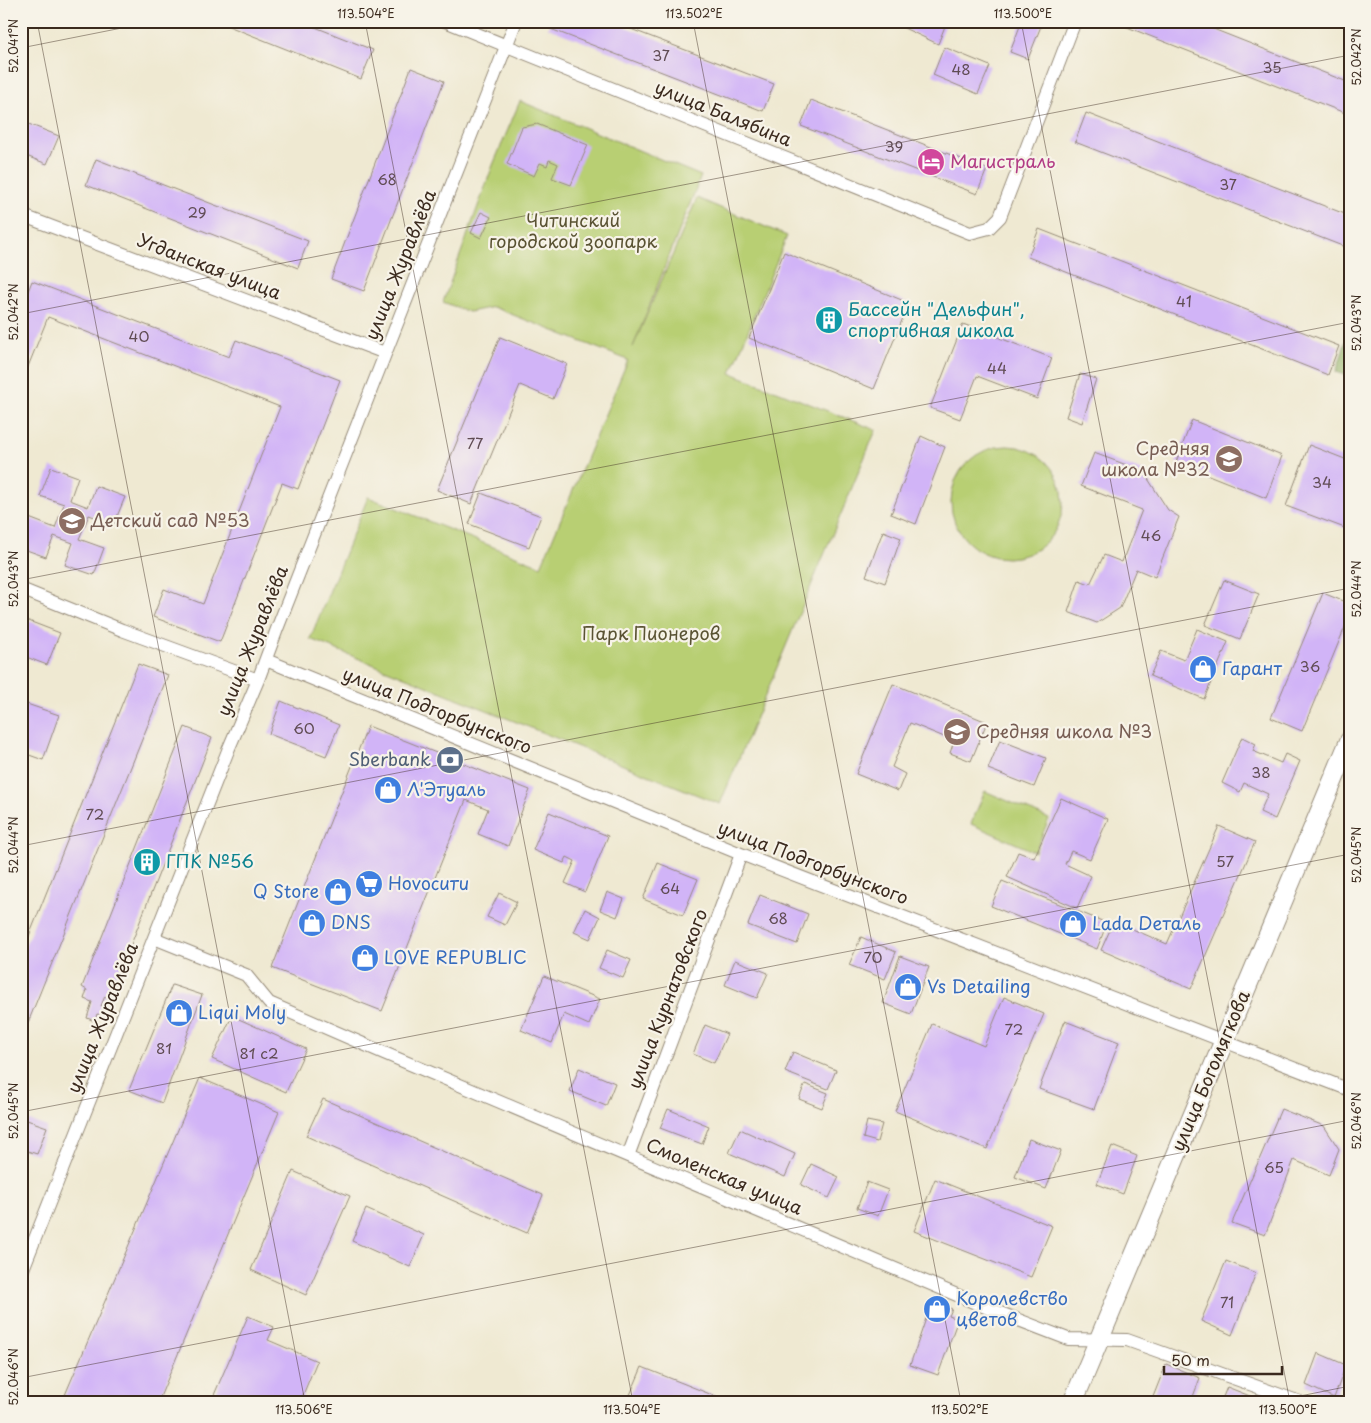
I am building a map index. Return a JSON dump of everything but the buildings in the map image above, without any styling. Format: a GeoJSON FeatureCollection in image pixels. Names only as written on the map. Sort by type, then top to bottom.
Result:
{"type":"FeatureCollection","features":[{"type":"Feature","properties":{"kind":"main road","name":"улица Богомягкова"},"geometry":{"type":"LineString","coordinates":[[1073,1402],[1349,746]]}},
{"type":"Feature","properties":{"kind":"street","name":"улица Балябина"},"geometry":{"type":"LineString","coordinates":[[445,21],[970,233],[989,228],[1000,217],[1075,21]]}},
{"type":"Feature","properties":{"kind":"street","name":"улица Журавлёва"},"geometry":{"type":"LineString","coordinates":[[21,1274],[24,1256],[266,660],[276,629],[516,21]]}},
{"type":"Feature","properties":{"kind":"street","name":"Угданская улица"},"geometry":{"type":"LineString","coordinates":[[21,215],[385,353]]}},
{"type":"Feature","properties":{"kind":"street"},"geometry":{"type":"LineString","coordinates":[[21,589],[122,630],[258,680]]}},
{"type":"Feature","properties":{"kind":"street","name":"улица Подгорбунского"},"geometry":{"type":"LineString","coordinates":[[266,660],[742,854],[1350,1090]]}},
{"type":"Feature","properties":{"kind":"street","name":"улица Курнатовского"},"geometry":{"type":"LineString","coordinates":[[628,1156],[742,854]]}},
{"type":"Feature","properties":{"kind":"street","name":"Смоленская улица"},"geometry":{"type":"LineString","coordinates":[[154,938],[246,975],[269,1002],[990,1309],[1068,1339],[1127,1340],[1300,1402]]}},
{"type":"Feature","properties":{"kind":"green space","name":"Парк Пионеров"},"geometry":{"type":"Polygon","coordinates":[[[520,101],[701,176],[633,347],[697,198],[787,236],[731,373],[876,430],[720,804],[310,639],[368,497],[541,566],[628,360],[493,307],[469,312],[443,302],[493,165],[520,101]]]}},
{"type":"Feature","properties":{"kind":"green space"},"geometry":{"type":"Polygon","coordinates":[[[1350,325],[1350,377],[1336,372],[1346,340],[1346,330],[1350,325]]]}},
{"type":"Feature","properties":{"kind":"green space"},"geometry":{"type":"Polygon","coordinates":[[[1007,446],[1029,450],[1047,462],[1059,480],[1063,502],[1059,524],[1047,542],[1029,554],[1007,558],[985,554],[967,542],[955,524],[951,502],[955,480],[967,462],[985,450],[1007,446]]]}},
{"type":"Feature","properties":{"kind":"green space"},"geometry":{"type":"Polygon","coordinates":[[[985,791],[1049,819],[1035,852],[971,824],[985,791]]]}},
{"type":"Feature","properties":{"kind":"place","name":"Магистраль"},"geometry":{"type":"Point","coordinates":[931,162]}},
{"type":"Feature","properties":{"kind":"place","name":"Бассейн \"Дельфин\", спортивная школа"},"geometry":{"type":"Point","coordinates":[829,320]}},
{"type":"Feature","properties":{"kind":"place","name":"Средняя школа №32"},"geometry":{"type":"Point","coordinates":[1229,459]}},
{"type":"Feature","properties":{"kind":"place","name":"Детский сад №53"},"geometry":{"type":"Point","coordinates":[72,521]}},
{"type":"Feature","properties":{"kind":"place","name":"Гарант"},"geometry":{"type":"Point","coordinates":[1203,669]}},
{"type":"Feature","properties":{"kind":"place","name":"Средняя школа №3"},"geometry":{"type":"Point","coordinates":[957,732]}},
{"type":"Feature","properties":{"kind":"place","name":"Sberbank"},"geometry":{"type":"Point","coordinates":[450,760]}},
{"type":"Feature","properties":{"kind":"place","name":"Л'Этуаль"},"geometry":{"type":"Point","coordinates":[388,790]}},
{"type":"Feature","properties":{"kind":"place","name":"ГПК №56"},"geometry":{"type":"Point","coordinates":[147,862]}},
{"type":"Feature","properties":{"kind":"place","name":"Ноvосити"},"geometry":{"type":"Point","coordinates":[369,884]}},
{"type":"Feature","properties":{"kind":"place","name":"Q Store"},"geometry":{"type":"Point","coordinates":[338,892]}},
{"type":"Feature","properties":{"kind":"place","name":"DNS"},"geometry":{"type":"Point","coordinates":[312,923]}},
{"type":"Feature","properties":{"kind":"place","name":"Lada Dеталь"},"geometry":{"type":"Point","coordinates":[1073,924]}},
{"type":"Feature","properties":{"kind":"place","name":"LOVE REPUBLIC"},"geometry":{"type":"Point","coordinates":[365,958]}},
{"type":"Feature","properties":{"kind":"place","name":"Vs Detailing"},"geometry":{"type":"Point","coordinates":[908,987]}},
{"type":"Feature","properties":{"kind":"place","name":"Liqui Moly"},"geometry":{"type":"Point","coordinates":[179,1013]}},
{"type":"Feature","properties":{"kind":"place","name":"Королевство цветов"},"geometry":{"type":"Point","coordinates":[937,1309]}},
{"type":"Feature","properties":{"kind":"park label","name":"Читинский городской зоопарк"},"geometry":{"type":"Point","coordinates":[573,231]}}]}
